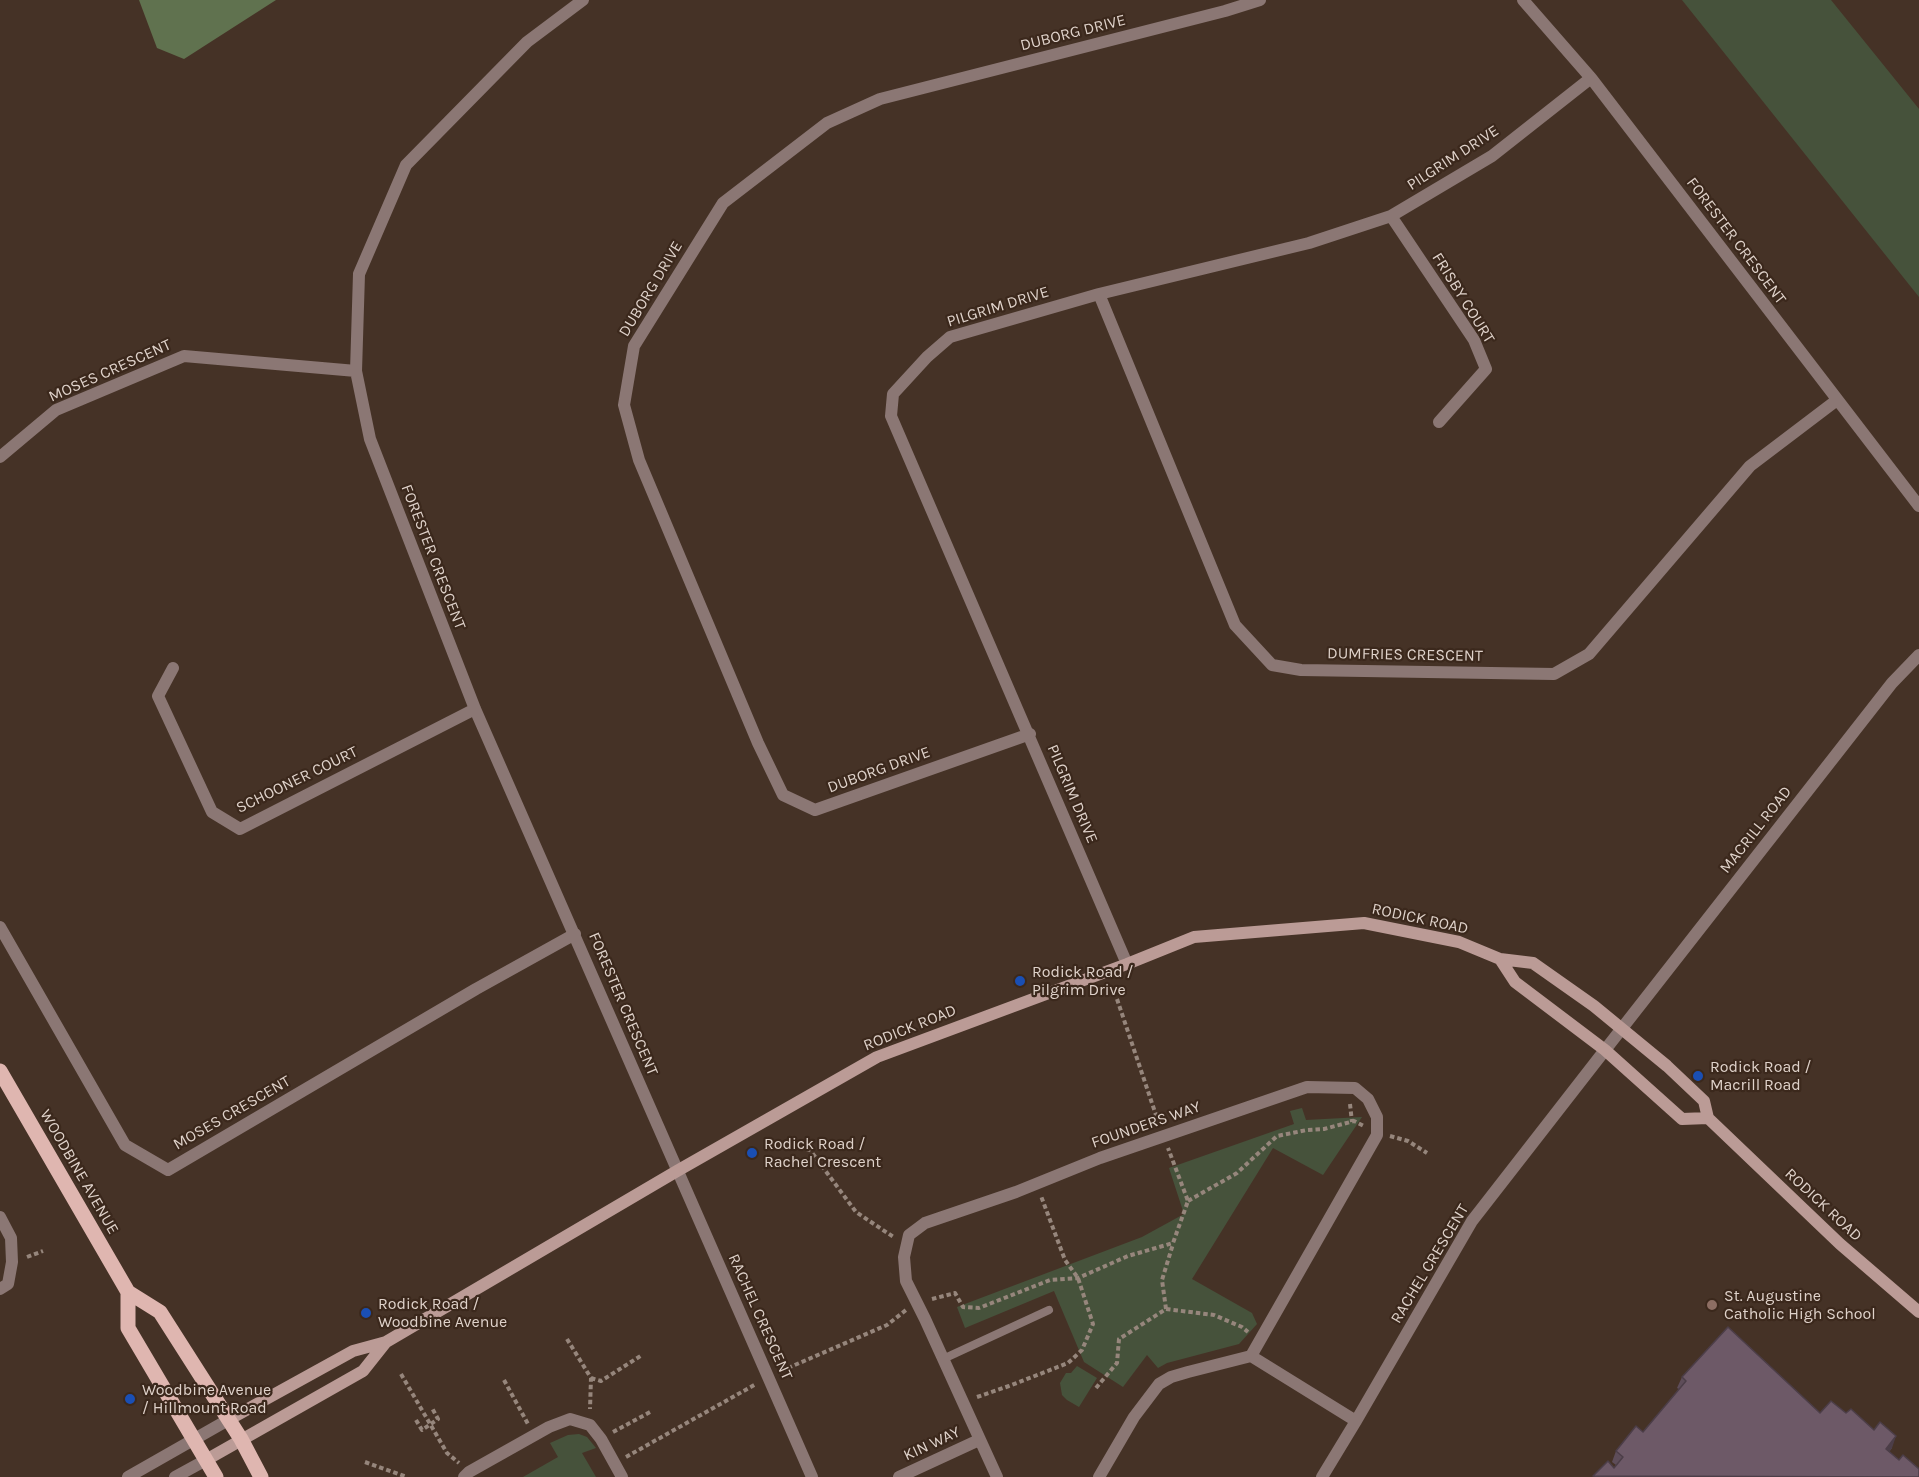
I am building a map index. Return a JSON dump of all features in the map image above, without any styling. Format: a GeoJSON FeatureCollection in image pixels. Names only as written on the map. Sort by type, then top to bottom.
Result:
{"type":"FeatureCollection","features":[{"type":"Feature","properties":{"kind":"main road","name":"RODICK ROAD"},"geometry":{"type":"LineString","coordinates":[[228,1420],[353,1351],[386,1342],[877,1056],[1194,937],[1364,923],[1459,942],[1500,959],[1533,963],[1594,1006],[1667,1066],[1704,1101],[1708,1118],[1840,1244],[1919,1312]]}},
{"type":"Feature","properties":{"kind":"main road"},"geometry":{"type":"LineString","coordinates":[[1500,959],[1515,982],[1605,1050],[1682,1119],[1708,1118]]}},
{"type":"Feature","properties":{"kind":"main road","name":"WOODBINE AVENUE"},"geometry":{"type":"LineString","coordinates":[[0,1071],[128,1292],[160,1312],[241,1439],[261,1477]]}},
{"type":"Feature","properties":{"kind":"main road"},"geometry":{"type":"LineString","coordinates":[[128,1292],[128,1328],[216,1477]]}},
{"type":"Feature","properties":{"kind":"main road","name":"RODICK ROAD"},"geometry":{"type":"LineString","coordinates":[[206,1460],[363,1371],[386,1342]]}},
{"type":"Feature","properties":{"kind":"street","name":"FORESTER CRESCENT"},"geometry":{"type":"LineString","coordinates":[[583,0],[527,42],[406,165],[359,274],[356,371],[369,439],[475,709],[677,1171]]}},
{"type":"Feature","properties":{"kind":"street","name":"DUBORG DRIVE"},"geometry":{"type":"LineString","coordinates":[[1030,734],[815,810],[783,795],[758,743],[639,460],[624,405],[634,346],[723,202],[827,123],[880,99],[1260,0]]}},
{"type":"Feature","properties":{"kind":"street","name":"FORESTER CRESCENT"},"geometry":{"type":"LineString","coordinates":[[1523,0],[1591,78],[1919,506]]}},
{"type":"Feature","properties":{"kind":"street","name":"PILGRIM DRIVE"},"geometry":{"type":"LineString","coordinates":[[1127,964],[1030,734],[891,416],[893,394],[927,357],[950,337],[1099,294],[1309,243],[1391,216],[1492,156],[1591,78]]}},
{"type":"Feature","properties":{"kind":"street","name":"FRISBY COURT"},"geometry":{"type":"LineString","coordinates":[[1391,216],[1474,340],[1486,369],[1439,422]]}},
{"type":"Feature","properties":{"kind":"street","name":"DUMFRIES CRESCENT"},"geometry":{"type":"LineString","coordinates":[[1099,294],[1235,625],[1272,666],[1301,670],[1554,674],[1589,654],[1750,466],[1838,400]]}},
{"type":"Feature","properties":{"kind":"street","name":"MOSES CRESCENT"},"geometry":{"type":"LineString","coordinates":[[0,457],[56,410],[184,356],[356,371]]}},
{"type":"Feature","properties":{"kind":"street","name":"MACRILL ROAD"},"geometry":{"type":"LineString","coordinates":[[1605,1050],[1892,683],[1919,655]]}},
{"type":"Feature","properties":{"kind":"street","name":"SCHOONER COURT"},"geometry":{"type":"LineString","coordinates":[[173,668],[158,696],[212,812],[240,829],[475,709]]}},
{"type":"Feature","properties":{"kind":"street","name":"MOSES CRESCENT"},"geometry":{"type":"LineString","coordinates":[[0,927],[125,1145],[168,1170],[476,989],[575,934]]}},
{"type":"Feature","properties":{"kind":"street","name":"RACHEL CRESCENT"},"geometry":{"type":"LineString","coordinates":[[1322,1477],[1472,1221],[1605,1050]]}},
{"type":"Feature","properties":{"kind":"street","name":"FOUNDERS WAY"},"geometry":{"type":"LineString","coordinates":[[906,1245],[909,1235],[926,1224],[1016,1192],[1100,1158],[1307,1087],[1355,1088],[1368,1099],[1377,1117],[1377,1133]]}},
{"type":"Feature","properties":{"kind":"street"},"geometry":{"type":"LineString","coordinates":[[1099,1477],[1134,1417],[1159,1384],[1171,1377],[1251,1356],[1377,1133]]}},
{"type":"Feature","properties":{"kind":"street","name":"RACHEL CRESCENT"},"geometry":{"type":"LineString","coordinates":[[677,1171],[813,1477]]}},
{"type":"Feature","properties":{"kind":"street"},"geometry":{"type":"LineString","coordinates":[[0,1217],[11,1238],[12,1263],[8,1284],[0,1289]]}},
{"type":"Feature","properties":{"kind":"street"},"geometry":{"type":"LineString","coordinates":[[906,1245],[904,1257],[906,1281],[997,1477]]}},
{"type":"Feature","properties":{"kind":"street"},"geometry":{"type":"LineString","coordinates":[[1251,1356],[1356,1422]]}},
{"type":"Feature","properties":{"kind":"street"},"geometry":{"type":"LineString","coordinates":[[467,1474],[549,1426],[570,1419],[590,1425],[601,1439],[622,1477]]}},
{"type":"Feature","properties":{"kind":"street","name":"RODICK ROAD"},"geometry":{"type":"LineString","coordinates":[[128,1477],[228,1420]]}},
{"type":"Feature","properties":{"kind":"street","name":"KIN WAY"},"geometry":{"type":"LineString","coordinates":[[898,1477],[979,1440]]}},
{"type":"Feature","properties":{"kind":"street"},"geometry":{"type":"LineString","coordinates":[[175,1477],[206,1460]]}},
{"type":"Feature","properties":{"kind":"lane"},"geometry":{"type":"LineString","coordinates":[[943,1359],[1048,1310]]}},
{"type":"Feature","properties":{"kind":"path"},"geometry":{"type":"LineString","coordinates":[[1117,999],[1188,1200],[1162,1280],[1166,1309]]}},
{"type":"Feature","properties":{"kind":"path"},"geometry":{"type":"LineString","coordinates":[[1188,1200],[1237,1173],[1277,1136],[1307,1130],[1324,1129],[1354,1121],[1377,1133],[1408,1141],[1427,1153]]}},
{"type":"Feature","properties":{"kind":"path"},"geometry":{"type":"LineString","coordinates":[[785,1144],[810,1150],[856,1212],[906,1245]]}},
{"type":"Feature","properties":{"kind":"path"},"geometry":{"type":"LineString","coordinates":[[614,1464],[768,1377],[887,1325],[903,1311],[918,1303],[955,1293],[963,1307],[979,1308],[1050,1280],[1078,1278],[1128,1256],[1173,1243]]}},
{"type":"Feature","properties":{"kind":"path"},"geometry":{"type":"LineString","coordinates":[[1096,1388],[1117,1363],[1119,1338],[1166,1309],[1214,1315],[1242,1327],[1259,1342]]}},
{"type":"Feature","properties":{"kind":"path"},"geometry":{"type":"LineString","coordinates":[[567,1339],[591,1378],[590,1425]]}},
{"type":"Feature","properties":{"kind":"path"},"geometry":{"type":"LineString","coordinates":[[591,1378],[601,1382],[642,1355]]}},
{"type":"Feature","properties":{"kind":"path"},"geometry":{"type":"LineString","coordinates":[[401,1374],[447,1453],[467,1474]]}},
{"type":"Feature","properties":{"kind":"path"},"geometry":{"type":"LineString","coordinates":[[504,1380],[535,1435]]}},
{"type":"Feature","properties":{"kind":"path"},"geometry":{"type":"LineString","coordinates":[[416,1420],[422,1430],[438,1419],[432,1407]]}},
{"type":"Feature","properties":{"kind":"path"},"geometry":{"type":"LineString","coordinates":[[601,1439],[652,1411]]}},
{"type":"Feature","properties":{"kind":"path"},"geometry":{"type":"LineString","coordinates":[[365,1462],[407,1477]]}},
{"type":"Feature","properties":{"kind":"green space"},"geometry":{"type":"Polygon","coordinates":[[[139,0],[276,0],[184,59],[157,48],[139,0]]]}},
{"type":"Feature","properties":{"kind":"green space"},"geometry":{"type":"Polygon","coordinates":[[[1682,0],[1831,0],[1919,109],[1919,297],[1682,0]]]}},
{"type":"Feature","properties":{"kind":"green space"},"geometry":{"type":"Polygon","coordinates":[[[1302,1108],[1306,1120],[1362,1117],[1323,1175],[1273,1148],[1192,1279],[1252,1313],[1257,1324],[1239,1344],[1167,1363],[1158,1368],[1147,1355],[1123,1387],[1084,1362],[1054,1291],[965,1328],[957,1307],[1142,1237],[1184,1214],[1169,1168],[1294,1124],[1290,1111],[1302,1108]]]}},
{"type":"Feature","properties":{"kind":"green space"},"geometry":{"type":"Polygon","coordinates":[[[1077,1366],[1097,1378],[1079,1407],[1062,1395],[1060,1383],[1066,1373],[1071,1373],[1077,1366]]]}},
{"type":"Feature","properties":{"kind":"green space"},"geometry":{"type":"Polygon","coordinates":[[[579,1434],[587,1437],[596,1448],[582,1453],[596,1477],[523,1477],[558,1457],[550,1443],[568,1435],[579,1434]]]}},
{"type":"Feature","properties":{"kind":"building"},"geometry":{"type":"Polygon","coordinates":[[[1728,1327],[1820,1413],[1831,1401],[1846,1413],[1851,1409],[1874,1430],[1880,1422],[1896,1436],[1886,1449],[1899,1460],[1903,1455],[1919,1469],[1919,1477],[1593,1476],[1608,1461],[1614,1468],[1623,1457],[1616,1451],[1636,1426],[1643,1432],[1686,1381],[1682,1377],[1728,1327]]]}},
{"type":"Feature","properties":{"kind":"place","name":"Rodick Road / Pilgrim Drive"},"geometry":{"type":"Point","coordinates":[1020,981]}},
{"type":"Feature","properties":{"kind":"place","name":"Rodick Road / Macrill Road"},"geometry":{"type":"Point","coordinates":[1698,1076]}},
{"type":"Feature","properties":{"kind":"place","name":"Rodick Road / Rachel Crescent"},"geometry":{"type":"Point","coordinates":[752,1153]}},
{"type":"Feature","properties":{"kind":"place","name":"St. Augustine Catholic High School"},"geometry":{"type":"Point","coordinates":[1712,1305]}},
{"type":"Feature","properties":{"kind":"place","name":"Rodick Road / Woodbine Avenue"},"geometry":{"type":"Point","coordinates":[366,1313]}},
{"type":"Feature","properties":{"kind":"place","name":"Woodbine Avenue / Hillmount Road"},"geometry":{"type":"Point","coordinates":[130,1399]}}]}
